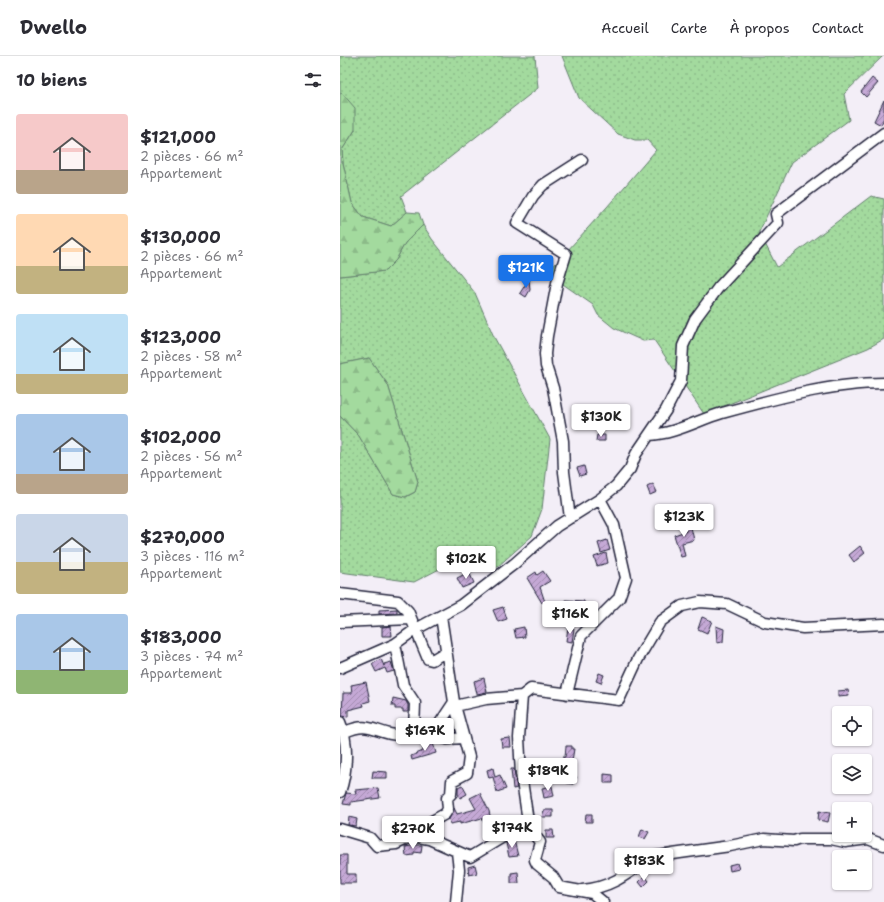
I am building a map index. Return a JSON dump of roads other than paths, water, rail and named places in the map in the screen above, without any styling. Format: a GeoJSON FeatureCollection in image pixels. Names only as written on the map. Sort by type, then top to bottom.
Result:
{"type":"FeatureCollection","features":[{"type":"Feature","properties":{"kind":"street"},"geometry":{"type":"LineString","coordinates":[[340,622],[413,624],[441,616],[461,605],[489,585],[557,526],[600,499],[616,486],[630,469],[636,454],[666,410],[681,381],[683,346],[696,318],[707,302],[740,263],[778,223],[776,214],[884,133]]}},
{"type":"Feature","properties":{"kind":"street"},"geometry":{"type":"LineString","coordinates":[[570,518],[564,472],[563,441],[553,388],[546,366],[546,336],[557,283],[566,254],[517,223],[533,196],[543,185],[582,160]]}},
{"type":"Feature","properties":{"kind":"street"},"geometry":{"type":"LineString","coordinates":[[649,435],[663,434],[722,413],[810,392],[859,384],[884,383]]}},
{"type":"Feature","properties":{"kind":"street"},"geometry":{"type":"LineString","coordinates":[[567,694],[581,636],[619,598],[626,578],[614,525],[600,499]]}},
{"type":"Feature","properties":{"kind":"street"},"geometry":{"type":"LineString","coordinates":[[340,594],[398,601],[408,611],[430,661],[447,651]]}},
{"type":"Feature","properties":{"kind":"street"},"geometry":{"type":"LineString","coordinates":[[429,734],[436,729],[455,704],[486,699],[522,696],[530,689],[619,700],[638,659],[660,622],[682,606],[700,602],[727,604],[765,622],[803,628],[884,624]]}},
{"type":"Feature","properties":{"kind":"street"},"geometry":{"type":"LineString","coordinates":[[340,829],[370,838],[377,846],[396,844],[413,836],[425,825],[447,812],[447,798],[451,794],[452,781],[465,775],[468,768],[469,758],[455,704],[441,616]]}},
{"type":"Feature","properties":{"kind":"street"},"geometry":{"type":"LineString","coordinates":[[340,668],[395,644],[413,624]]}},
{"type":"Feature","properties":{"kind":"street"},"geometry":{"type":"LineString","coordinates":[[395,644],[403,685],[415,703],[414,731],[416,734]]}},
{"type":"Feature","properties":{"kind":"street"},"geometry":{"type":"LineString","coordinates":[[522,696],[519,738],[521,774],[529,828],[540,842],[535,860],[537,864],[553,877],[559,886],[592,893],[603,902]]}},
{"type":"Feature","properties":{"kind":"street"},"geometry":{"type":"LineString","coordinates":[[340,722],[343,737],[344,777],[340,792]]}},
{"type":"Feature","properties":{"kind":"street"},"geometry":{"type":"LineString","coordinates":[[343,737],[356,727],[367,726],[392,735],[429,734],[447,739],[464,738]]}},
{"type":"Feature","properties":{"kind":"street"},"geometry":{"type":"LineString","coordinates":[[413,836],[430,839],[470,857],[503,836],[529,828]]}},
{"type":"Feature","properties":{"kind":"street"},"geometry":{"type":"LineString","coordinates":[[582,890],[596,889],[618,881],[657,854],[676,854],[764,839],[794,841],[800,839],[831,839],[844,842],[868,839],[884,845]]}},
{"type":"Feature","properties":{"kind":"street"},"geometry":{"type":"LineString","coordinates":[[456,902],[459,870],[457,852]]}}]}
